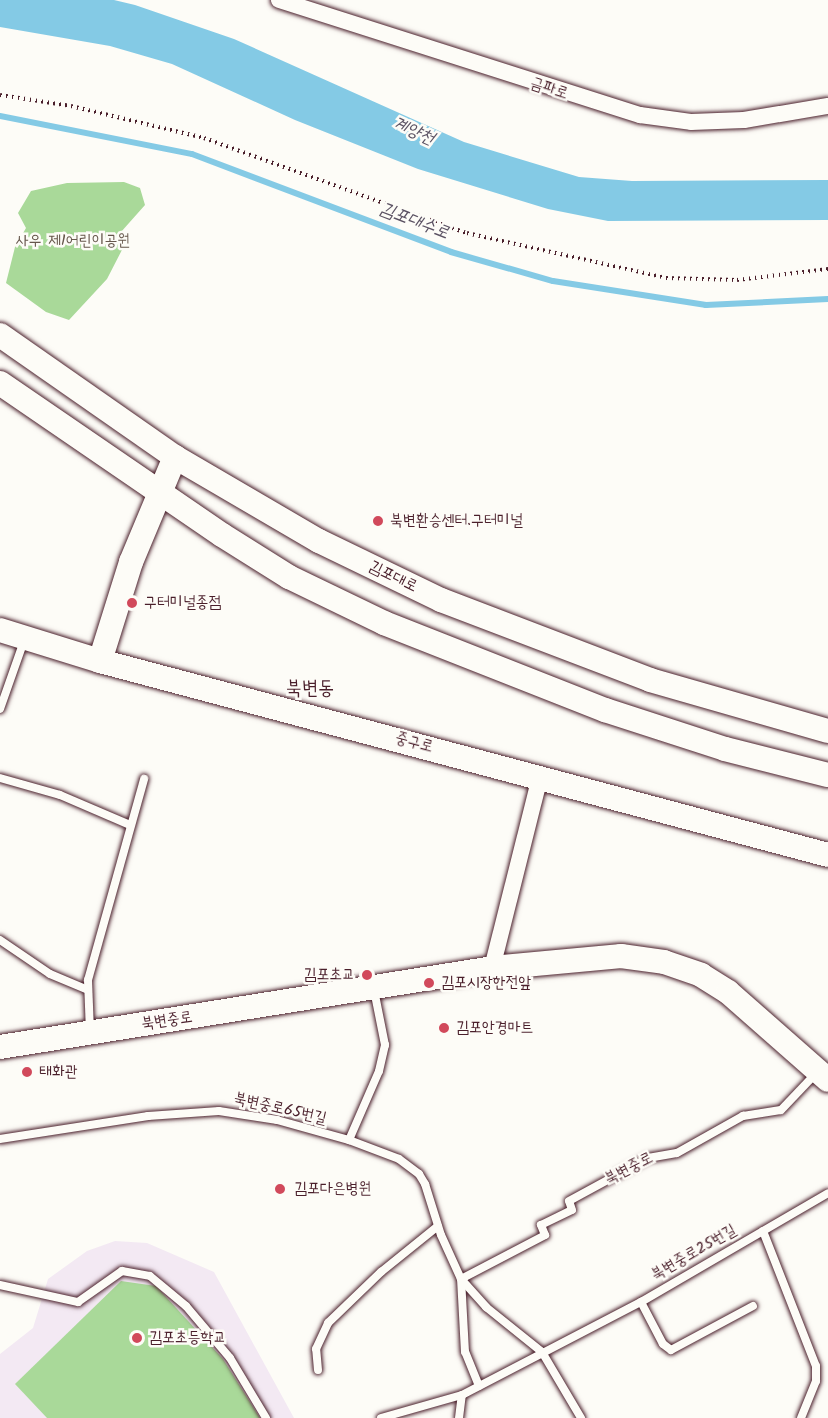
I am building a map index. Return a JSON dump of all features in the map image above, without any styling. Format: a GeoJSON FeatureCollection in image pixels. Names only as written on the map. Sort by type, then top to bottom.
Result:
{"type":"FeatureCollection","features":[{"type":"Feature","properties":{"kind":"street","name":"금파로"},"geometry":{"type":"LineString","coordinates":[[279,0],[565,95],[640,115],[691,122],[744,120],[828,106]]}},
{"type":"Feature","properties":{"kind":"street","name":"김포대로"},"geometry":{"type":"LineString","coordinates":[[0,335],[175,457],[319,541],[441,600],[650,680],[828,731]]}},
{"type":"Feature","properties":{"kind":"street"},"geometry":{"type":"LineString","coordinates":[[0,383],[159,494],[289,577],[476,662],[714,745],[828,775]]}},
{"type":"Feature","properties":{"kind":"street"},"geometry":{"type":"LineString","coordinates":[[100,661],[131,562],[175,457]]}},
{"type":"Feature","properties":{"kind":"street","name":"중구로"},"geometry":{"type":"LineString","coordinates":[[0,630],[100,661],[828,855]]}},
{"type":"Feature","properties":{"kind":"street"},"geometry":{"type":"LineString","coordinates":[[492,969],[540,777]]}},
{"type":"Feature","properties":{"kind":"street","name":"북변중로"},"geometry":{"type":"LineString","coordinates":[[0,1047],[374,990],[492,969],[621,956],[685,968],[728,992],[823,1076]]}},
{"type":"Feature","properties":{"kind":"lane"},"geometry":{"type":"LineString","coordinates":[[0,709],[25,638]]}},
{"type":"Feature","properties":{"kind":"lane"},"geometry":{"type":"LineString","coordinates":[[0,778],[60,795],[130,825]]}},
{"type":"Feature","properties":{"kind":"lane"},"geometry":{"type":"LineString","coordinates":[[91,1032],[88,990],[144,779]]}},
{"type":"Feature","properties":{"kind":"lane"},"geometry":{"type":"LineString","coordinates":[[0,940],[50,975],[88,990]]}},
{"type":"Feature","properties":{"kind":"lane"},"geometry":{"type":"LineString","coordinates":[[349,1140],[379,1071],[385,1045],[374,990]]}},
{"type":"Feature","properties":{"kind":"lane","name":"북변중로"},"geometry":{"type":"LineString","coordinates":[[461,1279],[545,1235],[541,1225],[572,1210],[569,1202],[648,1158],[677,1153],[743,1116],[781,1110],[823,1076]]}},
{"type":"Feature","properties":{"kind":"lane","name":"북변중로65번길"},"geometry":{"type":"LineString","coordinates":[[0,1139],[199,1110],[250,1115],[349,1140],[399,1159],[419,1174],[461,1279],[486,1307],[542,1352]]}},
{"type":"Feature","properties":{"kind":"lane","name":"북변중로25번길"},"geometry":{"type":"LineString","coordinates":[[381,1418],[462,1395],[641,1302],[828,1193]]}},
{"type":"Feature","properties":{"kind":"lane"},"geometry":{"type":"LineString","coordinates":[[318,1370],[316,1349],[328,1323],[381,1272],[438,1226]]}},
{"type":"Feature","properties":{"kind":"lane","name":"북변중로25번길"},"geometry":{"type":"LineString","coordinates":[[763,1231],[816,1366],[816,1381],[801,1418]]}},
{"type":"Feature","properties":{"kind":"lane"},"geometry":{"type":"LineString","coordinates":[[0,1285],[28,1288],[78,1302],[122,1271],[150,1276],[186,1306],[230,1358],[266,1418]]}},
{"type":"Feature","properties":{"kind":"lane"},"geometry":{"type":"LineString","coordinates":[[461,1279],[465,1352],[479,1386]]}},
{"type":"Feature","properties":{"kind":"lane","name":"북변중로25번길"},"geometry":{"type":"LineString","coordinates":[[641,1302],[663,1344],[671,1350],[753,1306]]}},
{"type":"Feature","properties":{"kind":"lane"},"geometry":{"type":"LineString","coordinates":[[542,1352],[581,1418]]}},
{"type":"Feature","properties":{"kind":"lane"},"geometry":{"type":"LineString","coordinates":[[459,1418],[462,1395]]}},
{"type":"Feature","properties":{"kind":"path"},"geometry":{"type":"LineString","coordinates":[[0,95],[71,105],[204,138],[467,233],[666,278],[737,280],[828,269]]}},
{"type":"Feature","properties":{"kind":"shaded area","name":"김포초등학교"},"geometry":{"type":"Polygon","coordinates":[[[115,1241],[147,1243],[214,1272],[294,1418],[0,1418],[0,1354],[33,1328],[48,1279],[87,1251],[115,1241]]]}},
{"type":"Feature","properties":{"kind":"green space","name":"사우 제1어린이공원"},"geometry":{"type":"Polygon","coordinates":[[[124,182],[140,188],[145,205],[121,232],[125,244],[107,279],[69,320],[46,312],[6,283],[15,247],[26,228],[18,213],[31,191],[67,183],[124,182]]]}},
{"type":"Feature","properties":{"kind":"green space"},"geometry":{"type":"Polygon","coordinates":[[[121,1281],[156,1286],[223,1359],[260,1418],[47,1418],[15,1384],[121,1281]]]}},
{"type":"Feature","properties":{"kind":"water","name":"계양천"},"geometry":{"type":"Polygon","coordinates":[[[0,0],[114,0],[135,5],[234,39],[464,142],[579,177],[632,181],[828,180],[828,220],[608,221],[548,209],[418,169],[295,120],[172,64],[110,46],[0,27],[0,0]]]}},
{"type":"Feature","properties":{"kind":"waterway","name":"김포대수로"},"geometry":{"type":"LineString","coordinates":[[0,116],[192,154],[451,252],[553,281],[706,305],[828,299]]}},
{"type":"Feature","properties":{"kind":"place","name":"북변환승센터.구터미널"},"geometry":{"type":"Point","coordinates":[378,521]}},
{"type":"Feature","properties":{"kind":"place","name":"구터미널종점"},"geometry":{"type":"Point","coordinates":[132,603]}},
{"type":"Feature","properties":{"kind":"place","name":"김포초교"},"geometry":{"type":"Point","coordinates":[367,975]}},
{"type":"Feature","properties":{"kind":"place","name":"김포시장한전앞"},"geometry":{"type":"Point","coordinates":[429,983]}},
{"type":"Feature","properties":{"kind":"place","name":"김포안경마트"},"geometry":{"type":"Point","coordinates":[444,1028]}},
{"type":"Feature","properties":{"kind":"place","name":"태화관"},"geometry":{"type":"Point","coordinates":[27,1072]}},
{"type":"Feature","properties":{"kind":"place","name":"김포다은병원"},"geometry":{"type":"Point","coordinates":[280,1189]}},
{"type":"Feature","properties":{"kind":"place","name":"김포초등학교"},"geometry":{"type":"Point","coordinates":[137,1338]}},
{"type":"Feature","properties":{"kind":"district","name":"북변동"},"geometry":{"type":"Point","coordinates":[310,689]}}]}
